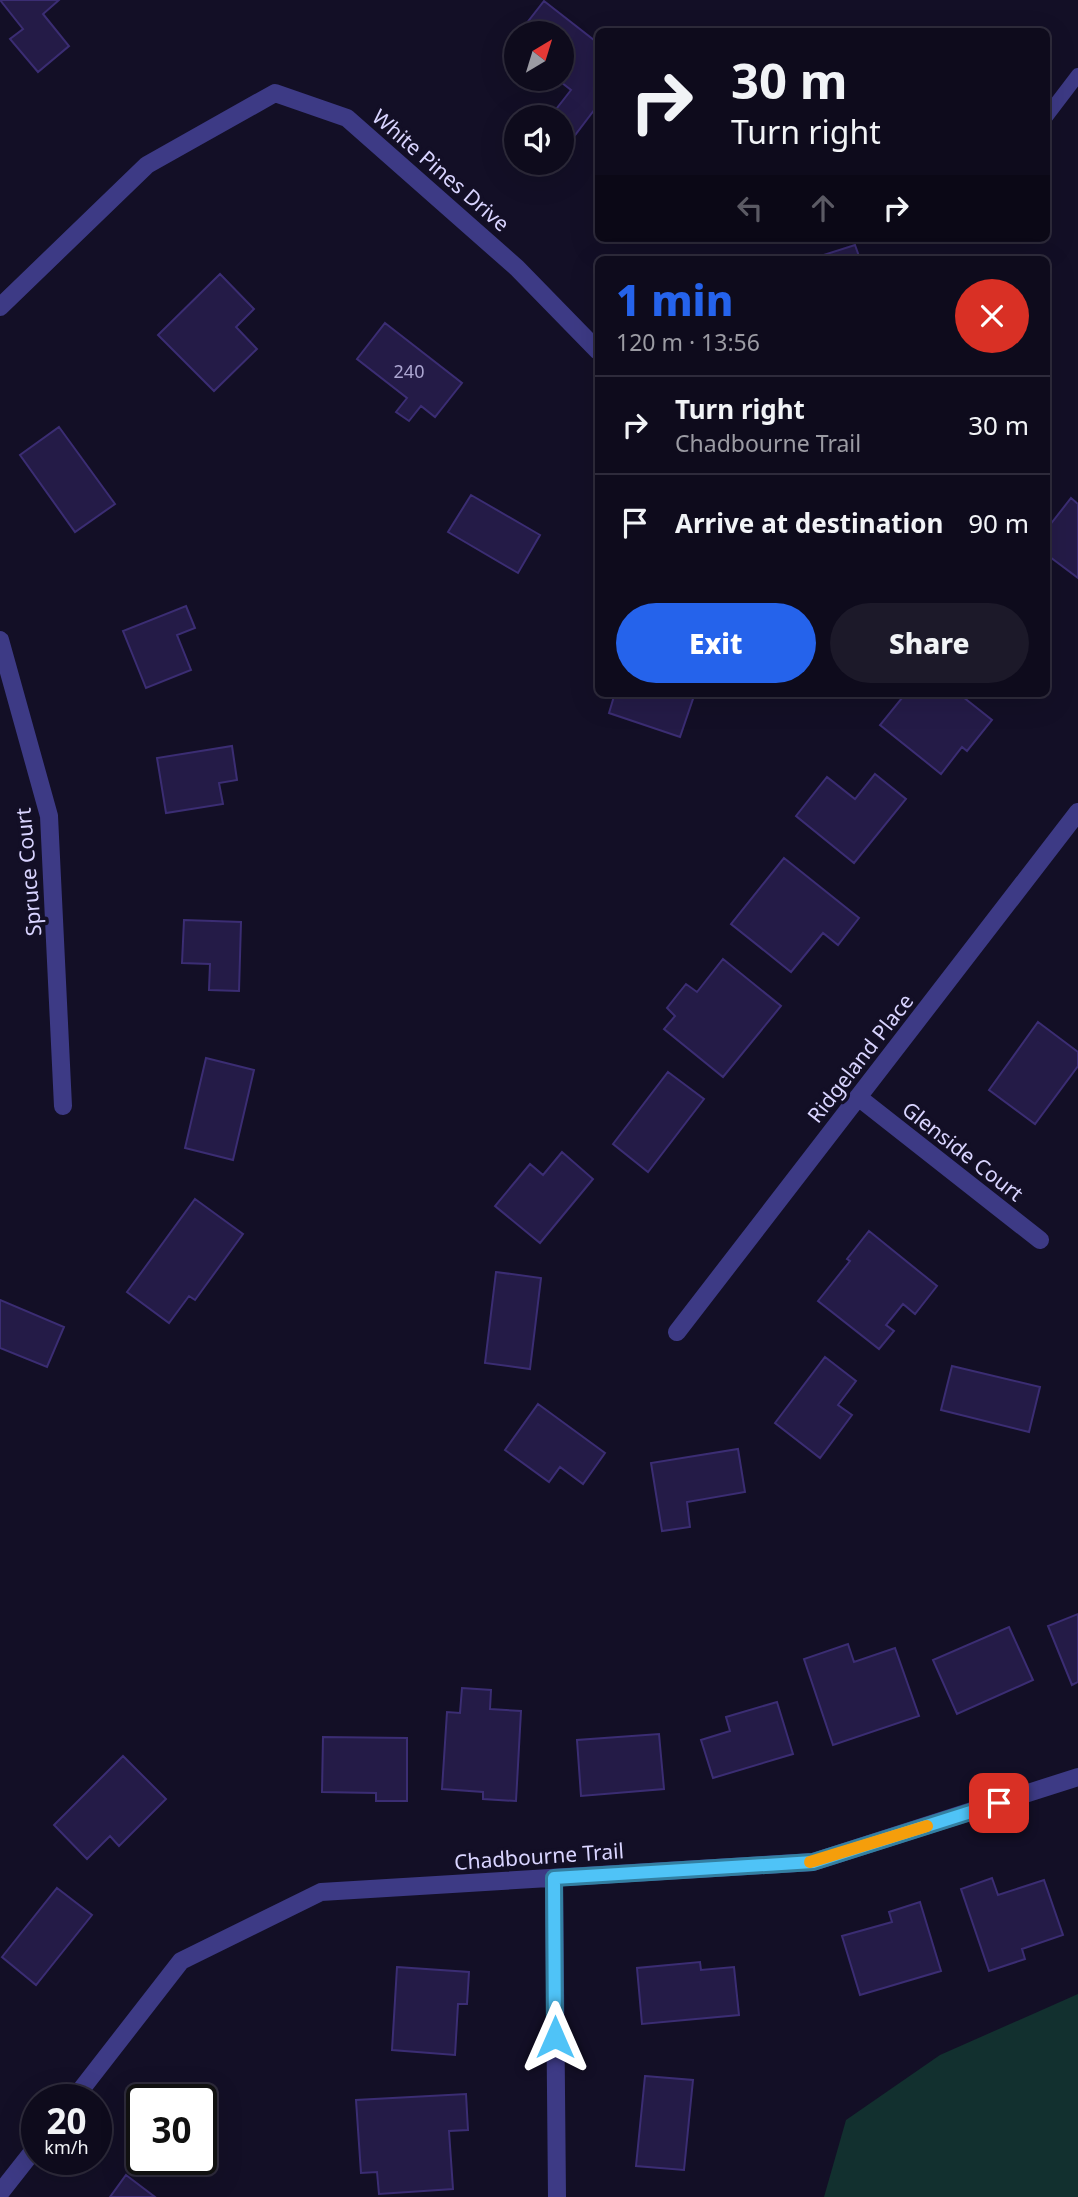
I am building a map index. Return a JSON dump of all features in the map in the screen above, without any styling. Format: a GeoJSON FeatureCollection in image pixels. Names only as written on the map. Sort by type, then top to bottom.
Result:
{"type":"FeatureCollection","features":[{"type":"Feature","properties":{"kind":"street","name":"White Pines Drive"},"geometry":{"type":"LineString","coordinates":[[0,307],[148,165],[275,93],[347,118],[517,268],[595,348]]}},
{"type":"Feature","properties":{"kind":"street","name":"Spruce Court"},"geometry":{"type":"LineString","coordinates":[[0,640],[49,816],[64,1106]]}},
{"type":"Feature","properties":{"kind":"street","name":"Ridgeland Place"},"geometry":{"type":"LineString","coordinates":[[677,1332],[1078,812]]}},
{"type":"Feature","properties":{"kind":"street","name":"Glenside Court"},"geometry":{"type":"LineString","coordinates":[[859,1097],[1040,1240]]}},
{"type":"Feature","properties":{"kind":"street","name":"Chadbourne Trail"},"geometry":{"type":"LineString","coordinates":[[85,2084],[181,1961],[321,1892],[813,1862],[1078,1777]]}},
{"type":"Feature","properties":{"kind":"street"},"geometry":{"type":"LineString","coordinates":[[554,1878],[557,2197]]}},
{"type":"Feature","properties":{"kind":"street"},"geometry":{"type":"LineString","coordinates":[[0,2193],[21,2166]]}},
{"type":"Feature","properties":{"kind":"lane"},"geometry":{"type":"LineString","coordinates":[[1050,112],[1078,75]]}},
{"type":"Feature","properties":{"kind":"green space"},"geometry":{"type":"Polygon","coordinates":[[[1078,1994],[1078,2197],[824,2197],[846,2120],[940,2055],[1078,1994]]]}},
{"type":"Feature","properties":{"kind":"building"},"geometry":{"type":"Polygon","coordinates":[[[0,0],[59,0],[43,14],[69,46],[38,72],[10,39],[23,29],[0,0]]]}},
{"type":"Feature","properties":{"kind":"building"},"geometry":{"type":"Polygon","coordinates":[[[544,1],[570,21],[528,21],[544,1]]]}},
{"type":"Feature","properties":{"kind":"building"},"geometry":{"type":"Polygon","coordinates":[[[574,24],[595,38],[595,109],[574,136],[574,105],[559,105],[570,91],[574,91],[574,24]]]}},
{"type":"Feature","properties":{"kind":"building"},"geometry":{"type":"Polygon","coordinates":[[[855,245],[859,256],[820,256],[855,245]]]}},
{"type":"Feature","properties":{"kind":"building"},"geometry":{"type":"Polygon","coordinates":[[[220,274],[254,309],[236,327],[257,349],[214,391],[158,335],[220,274]]]}},
{"type":"Feature","properties":{"kind":"building"},"geometry":{"type":"Polygon","coordinates":[[[385,323],[462,383],[435,417],[421,406],[409,421],[396,412],[407,398],[357,359],[385,323]]]}},
{"type":"Feature","properties":{"kind":"building"},"geometry":{"type":"Polygon","coordinates":[[[59,427],[115,504],[75,532],[20,455],[59,427]]]}},
{"type":"Feature","properties":{"kind":"building"},"geometry":{"type":"Polygon","coordinates":[[[471,495],[540,535],[518,573],[448,532],[471,495]]]}},
{"type":"Feature","properties":{"kind":"building"},"geometry":{"type":"Polygon","coordinates":[[[1071,498],[1078,504],[1078,578],[1050,557],[1050,525],[1071,498]]]}},
{"type":"Feature","properties":{"kind":"building"},"geometry":{"type":"Polygon","coordinates":[[[186,606],[195,628],[177,635],[191,670],[146,688],[123,631],[186,606]]]}},
{"type":"Feature","properties":{"kind":"building"},"geometry":{"type":"Polygon","coordinates":[[[614,697],[694,697],[680,737],[609,713],[614,697]]]}},
{"type":"Feature","properties":{"kind":"building"},"geometry":{"type":"Polygon","coordinates":[[[903,697],[963,697],[992,720],[967,751],[962,747],[941,774],[880,725],[903,697]]]}},
{"type":"Feature","properties":{"kind":"building"},"geometry":{"type":"Polygon","coordinates":[[[232,746],[237,780],[219,783],[223,804],[166,813],[157,758],[232,746]]]}},
{"type":"Feature","properties":{"kind":"building"},"geometry":{"type":"Polygon","coordinates":[[[875,774],[906,799],[854,863],[796,816],[827,777],[855,799],[875,774]]]}},
{"type":"Feature","properties":{"kind":"building"},"geometry":{"type":"Polygon","coordinates":[[[784,858],[859,918],[838,945],[823,933],[791,972],[731,924],[784,858]]]}},
{"type":"Feature","properties":{"kind":"building"},"geometry":{"type":"Polygon","coordinates":[[[184,920],[241,922],[239,991],[209,990],[210,964],[182,963],[184,920]]]}},
{"type":"Feature","properties":{"kind":"building"},"geometry":{"type":"Polygon","coordinates":[[[723,959],[781,1006],[723,1077],[664,1029],[675,1016],[667,1008],[686,984],[697,992],[723,959]]]}},
{"type":"Feature","properties":{"kind":"building"},"geometry":{"type":"Polygon","coordinates":[[[1038,1022],[1078,1052],[1078,1066],[1035,1124],[989,1090],[1038,1022]]]}},
{"type":"Feature","properties":{"kind":"building"},"geometry":{"type":"Polygon","coordinates":[[[206,1058],[254,1070],[233,1160],[185,1148],[206,1058]]]}},
{"type":"Feature","properties":{"kind":"building"},"geometry":{"type":"Polygon","coordinates":[[[668,1072],[704,1099],[648,1172],[613,1144],[668,1072]]]}},
{"type":"Feature","properties":{"kind":"building"},"geometry":{"type":"Polygon","coordinates":[[[562,1152],[593,1179],[540,1243],[495,1206],[530,1164],[543,1175],[562,1152]]]}},
{"type":"Feature","properties":{"kind":"building"},"geometry":{"type":"Polygon","coordinates":[[[195,1199],[243,1234],[195,1300],[189,1296],[169,1323],[127,1292],[195,1199]]]}},
{"type":"Feature","properties":{"kind":"building"},"geometry":{"type":"Polygon","coordinates":[[[869,1231],[937,1286],[915,1314],[903,1304],[886,1325],[894,1331],[879,1349],[818,1301],[850,1261],[847,1259],[869,1231]]]}},
{"type":"Feature","properties":{"kind":"building"},"geometry":{"type":"Polygon","coordinates":[[[496,1272],[541,1278],[530,1369],[485,1363],[496,1272]]]}},
{"type":"Feature","properties":{"kind":"building"},"geometry":{"type":"Polygon","coordinates":[[[0,1300],[64,1327],[47,1367],[0,1348],[0,1300]]]}},
{"type":"Feature","properties":{"kind":"building"},"geometry":{"type":"Polygon","coordinates":[[[825,1357],[856,1381],[838,1405],[852,1415],[820,1458],[775,1423],[825,1357]]]}},
{"type":"Feature","properties":{"kind":"building"},"geometry":{"type":"Polygon","coordinates":[[[952,1366],[1040,1387],[1029,1432],[941,1410],[952,1366]]]}},
{"type":"Feature","properties":{"kind":"building"},"geometry":{"type":"Polygon","coordinates":[[[538,1404],[605,1453],[583,1484],[560,1467],[549,1482],[505,1450],[538,1404]]]}},
{"type":"Feature","properties":{"kind":"building"},"geometry":{"type":"Polygon","coordinates":[[[738,1449],[745,1492],[687,1502],[690,1527],[662,1531],[651,1463],[738,1449]]]}},
{"type":"Feature","properties":{"kind":"building"},"geometry":{"type":"Polygon","coordinates":[[[1078,1614],[1078,1682],[1072,1685],[1048,1626],[1078,1614]]]}},
{"type":"Feature","properties":{"kind":"building"},"geometry":{"type":"Polygon","coordinates":[[[1009,1627],[1033,1680],[957,1714],[933,1660],[1009,1627]]]}},
{"type":"Feature","properties":{"kind":"building"},"geometry":{"type":"Polygon","coordinates":[[[848,1644],[854,1662],[895,1648],[919,1716],[833,1745],[804,1659],[848,1644]]]}},
{"type":"Feature","properties":{"kind":"building"},"geometry":{"type":"Polygon","coordinates":[[[462,1688],[491,1690],[490,1709],[521,1711],[516,1801],[483,1799],[483,1792],[442,1789],[447,1712],[460,1713],[462,1688]]]}},
{"type":"Feature","properties":{"kind":"building"},"geometry":{"type":"Polygon","coordinates":[[[777,1702],[793,1754],[713,1778],[701,1740],[730,1731],[726,1717],[777,1702]]]}},
{"type":"Feature","properties":{"kind":"building"},"geometry":{"type":"Polygon","coordinates":[[[659,1734],[664,1789],[581,1796],[577,1740],[659,1734]]]}},
{"type":"Feature","properties":{"kind":"building"},"geometry":{"type":"Polygon","coordinates":[[[323,1737],[407,1738],[407,1801],[376,1801],[376,1793],[322,1792],[323,1737]]]}},
{"type":"Feature","properties":{"kind":"building"},"geometry":{"type":"Polygon","coordinates":[[[123,1756],[166,1799],[119,1846],[110,1836],[87,1859],[54,1825],[123,1756]]]}},
{"type":"Feature","properties":{"kind":"building"},"geometry":{"type":"Polygon","coordinates":[[[992,1878],[998,1895],[1044,1880],[1063,1935],[1022,1949],[1025,1959],[989,1971],[961,1889],[992,1878]]]}},
{"type":"Feature","properties":{"kind":"building"},"geometry":{"type":"Polygon","coordinates":[[[57,1888],[92,1915],[36,1985],[2,1957],[57,1888]]]}},
{"type":"Feature","properties":{"kind":"building"},"geometry":{"type":"Polygon","coordinates":[[[920,1902],[941,1971],[860,1995],[842,1936],[892,1922],[889,1912],[920,1902]]]}},
{"type":"Feature","properties":{"kind":"building"},"geometry":{"type":"Polygon","coordinates":[[[700,1962],[701,1970],[734,1967],[739,2015],[642,2024],[637,1968],[700,1962]]]}},
{"type":"Feature","properties":{"kind":"building"},"geometry":{"type":"Polygon","coordinates":[[[397,1967],[469,1972],[467,2004],[458,2004],[455,2055],[392,2050],[397,1967]]]}},
{"type":"Feature","properties":{"kind":"building"},"geometry":{"type":"Polygon","coordinates":[[[645,2076],[693,2080],[684,2170],[636,2166],[645,2076]]]}},
{"type":"Feature","properties":{"kind":"building"},"geometry":{"type":"Polygon","coordinates":[[[466,2094],[468,2130],[449,2131],[453,2189],[379,2194],[377,2172],[361,2173],[356,2100],[466,2094]]]}},
{"type":"Feature","properties":{"kind":"building"},"geometry":{"type":"Polygon","coordinates":[[[126,2175],[155,2197],[110,2197],[126,2175]]]}},
{"type":"Feature","properties":{"kind":"slow traffic"},"geometry":{"type":"LineString","coordinates":[[810,1862],[927,1826]]}},
{"type":"Feature","properties":{"kind":"route"},"geometry":{"type":"LineString","coordinates":[[555,2037],[554,1878],[813,1862],[999,1803]]}}]}
